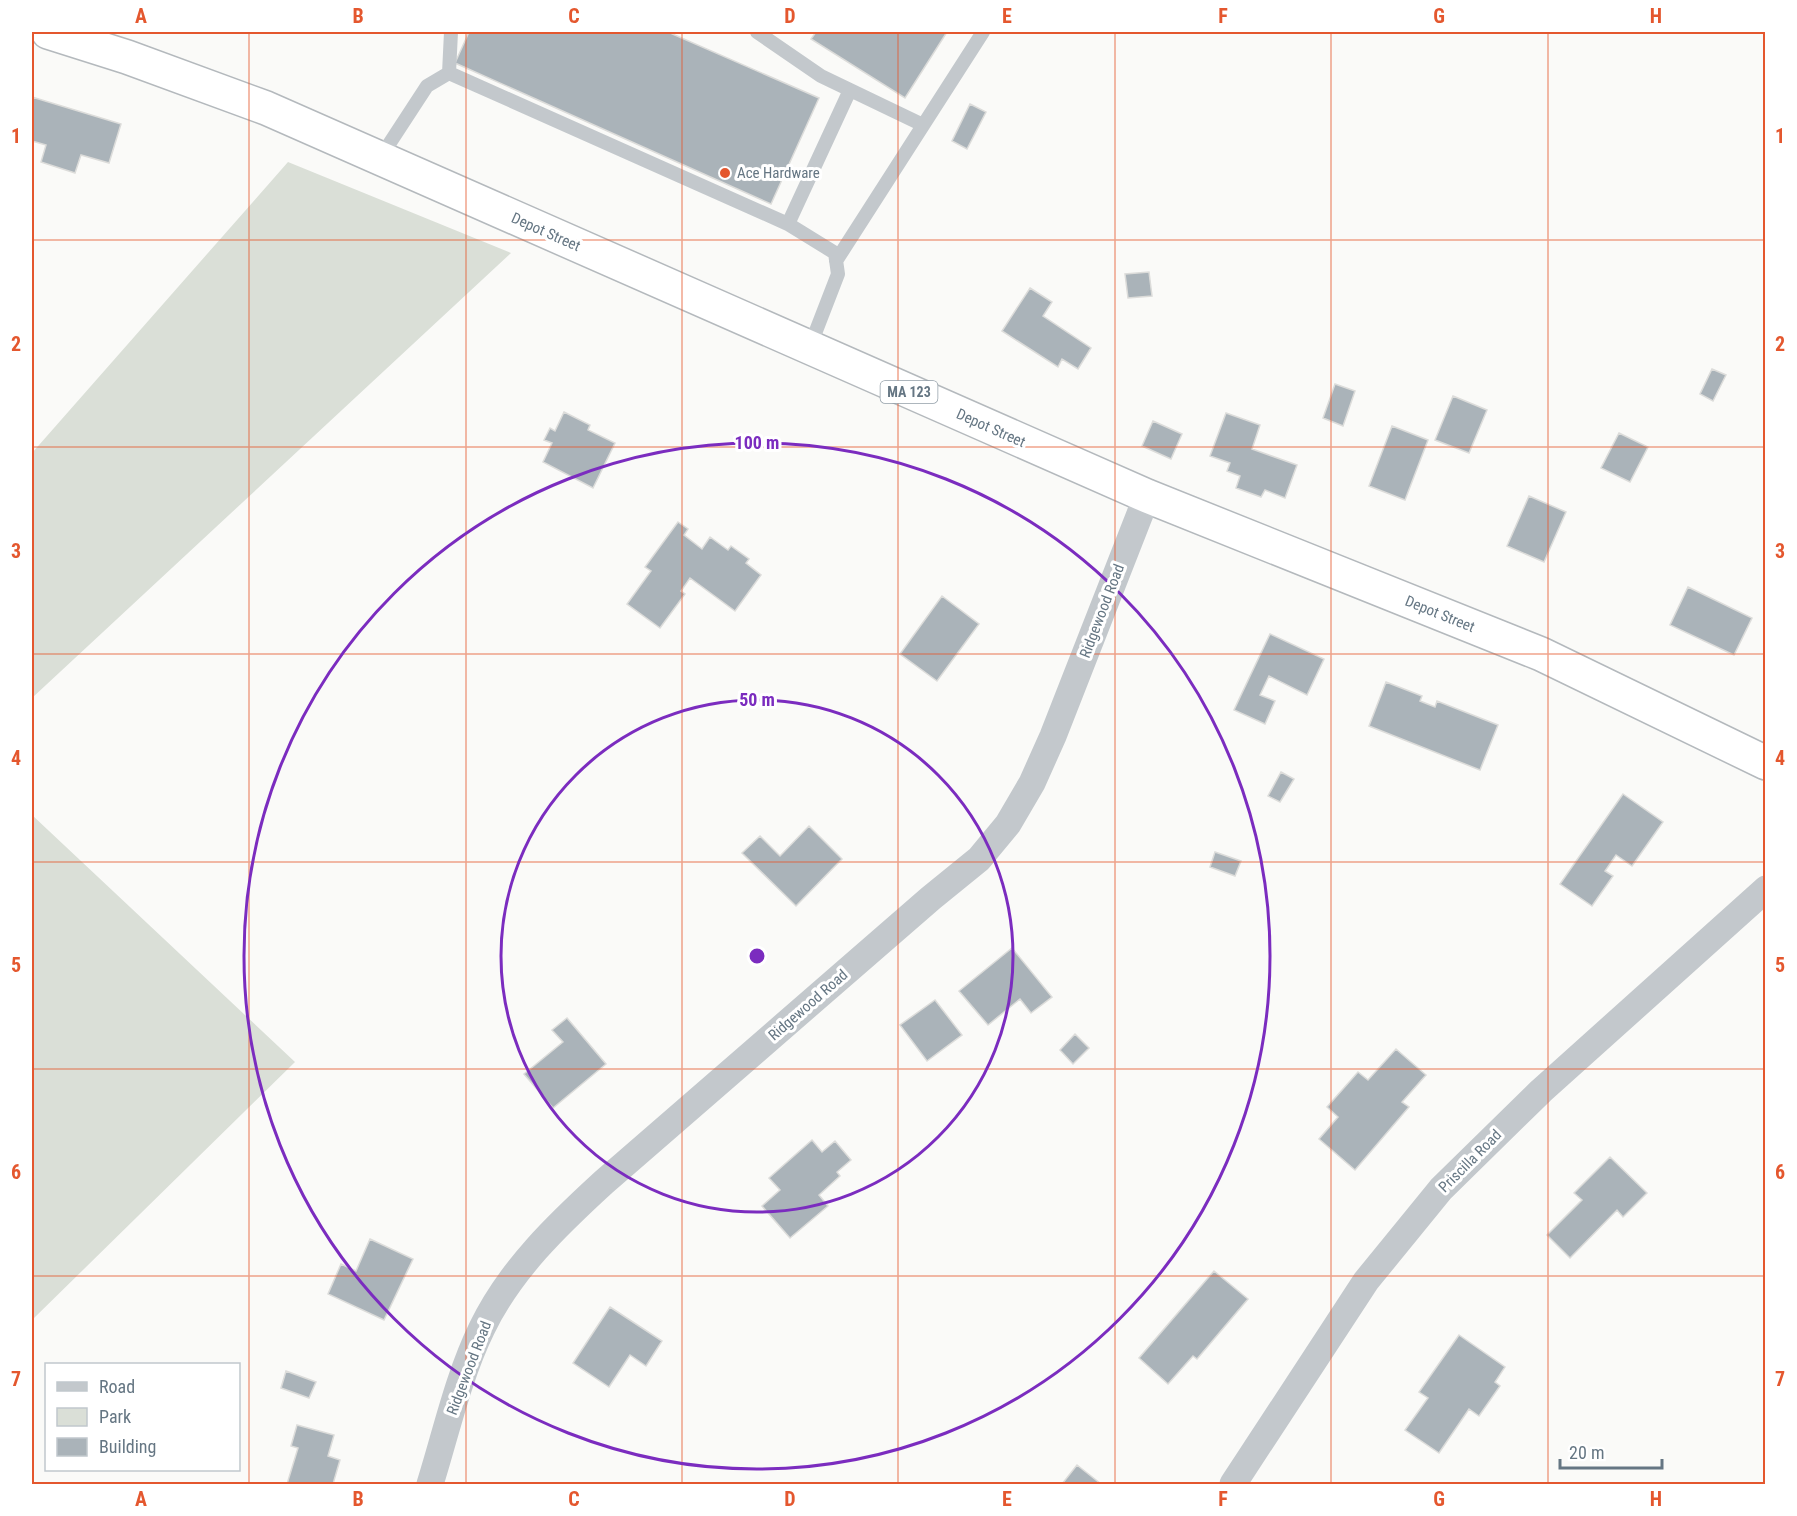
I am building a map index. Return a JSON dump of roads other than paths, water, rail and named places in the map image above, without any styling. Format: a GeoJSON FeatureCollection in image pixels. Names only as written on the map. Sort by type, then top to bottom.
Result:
{"type":"FeatureCollection","features":[{"type":"Feature","properties":{"kind":"highway","name":"Depot Street"},"geometry":{"type":"LineString","coordinates":[[48,32],[127,57],[267,108],[809,349],[1147,496],[1541,654],[1766,763]]}},
{"type":"Feature","properties":{"kind":"street","name":"Ridgewood Road"},"geometry":{"type":"LineString","coordinates":[[430,1485],[456,1398],[482,1328],[514,1275],[533,1251],[555,1227],[604,1182],[979,859],[1008,824],[1032,783],[1053,736],[1147,496]]}},
{"type":"Feature","properties":{"kind":"street","name":"Priscilla Road"},"geometry":{"type":"LineString","coordinates":[[1233,1485],[1366,1281],[1441,1189],[1541,1091],[1766,889]]}},
{"type":"Feature","properties":{"kind":"lane"},"geometry":{"type":"LineString","coordinates":[[449,73],[451,32]]}},
{"type":"Feature","properties":{"kind":"lane"},"geometry":{"type":"LineString","coordinates":[[757,32],[821,75],[923,125]]}},
{"type":"Feature","properties":{"kind":"lane"},"geometry":{"type":"LineString","coordinates":[[836,261],[983,32]]}},
{"type":"Feature","properties":{"kind":"lane"},"geometry":{"type":"LineString","coordinates":[[380,158],[427,86],[449,73]]}},
{"type":"Feature","properties":{"kind":"lane"},"geometry":{"type":"LineString","coordinates":[[449,73],[788,224],[835,253],[838,274],[809,349]]}},
{"type":"Feature","properties":{"kind":"lane"},"geometry":{"type":"LineString","coordinates":[[788,224],[850,90]]}},
{"type":"Feature","properties":{"kind":"place","name":"Ace Hardware"},"geometry":{"type":"Point","coordinates":[725,173]}}]}
